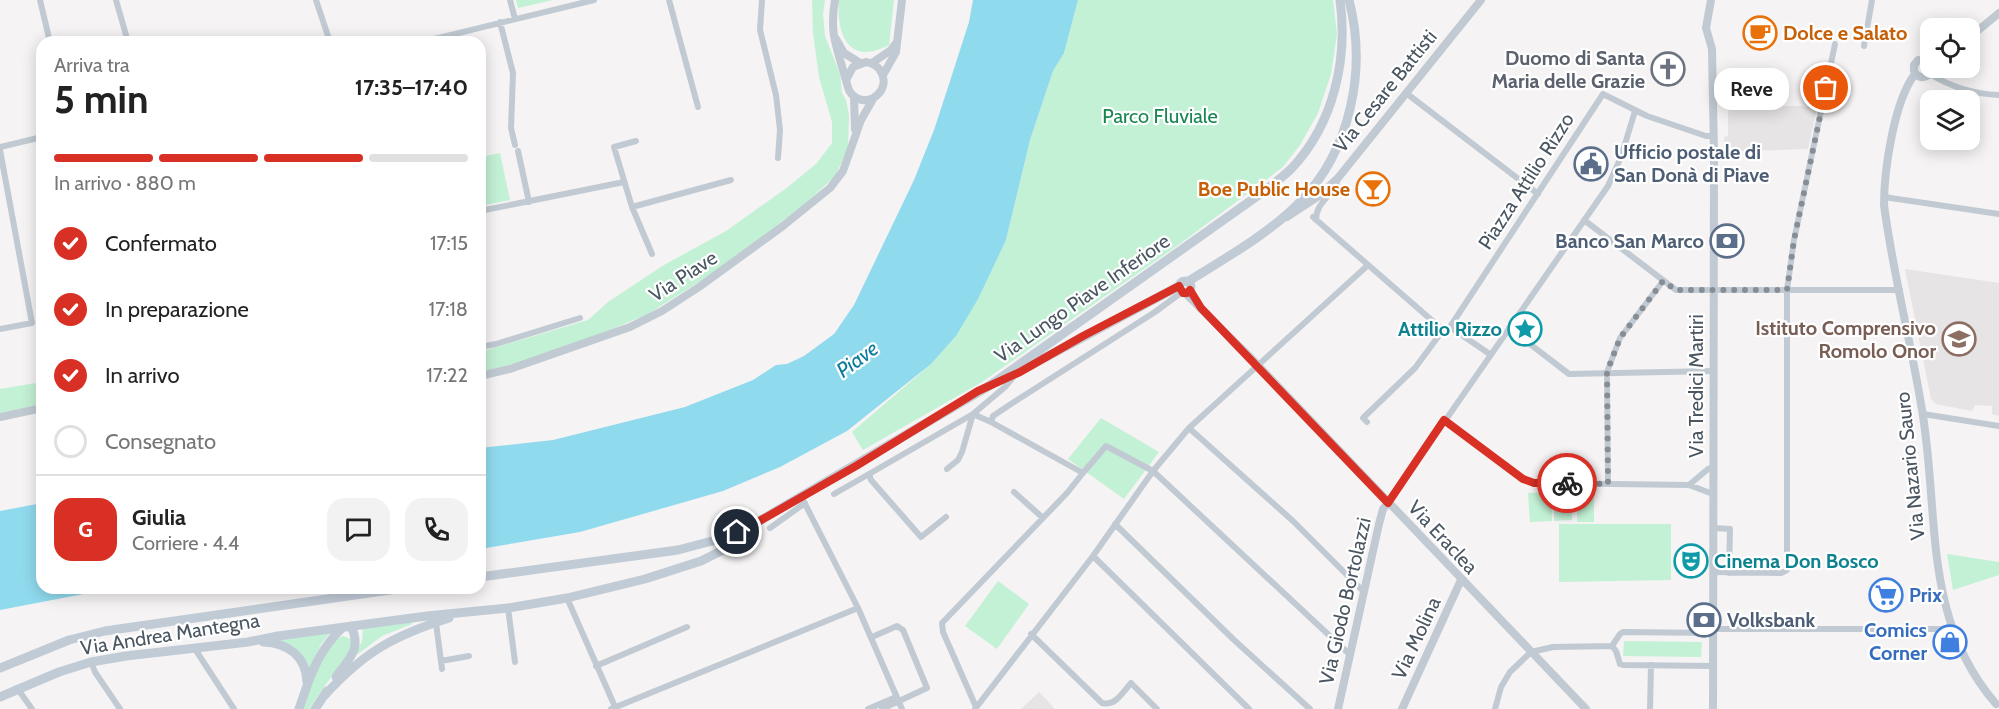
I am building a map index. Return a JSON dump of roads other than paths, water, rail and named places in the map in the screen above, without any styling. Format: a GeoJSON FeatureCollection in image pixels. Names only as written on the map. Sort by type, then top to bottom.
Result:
{"type":"FeatureCollection","features":[{"type":"Feature","properties":{"kind":"main road","name":"Via Lungo Piave Inferiore"},"geometry":{"type":"LineString","coordinates":[[486,577],[678,550],[712,541],[749,527],[803,500],[989,386],[1263,192],[1292,168],[1313,139],[1334,92],[1343,45],[1340,0]]}},
{"type":"Feature","properties":{"kind":"main road"},"geometry":{"type":"LineString","coordinates":[[1276,223],[1307,194],[1342,138],[1352,107],[1356,50],[1349,0]]}},
{"type":"Feature","properties":{"kind":"main road","name":"Via Cesare Battisti"},"geometry":{"type":"LineString","coordinates":[[1185,289],[1216,264],[1276,223]]}},
{"type":"Feature","properties":{"kind":"main road"},"geometry":{"type":"LineString","coordinates":[[989,386],[1016,374],[1165,293],[1185,289]]}},
{"type":"Feature","properties":{"kind":"main road"},"geometry":{"type":"LineString","coordinates":[[324,696],[353,666],[375,649],[395,638],[465,613],[567,598],[645,579],[701,561],[727,548],[749,527]]}},
{"type":"Feature","properties":{"kind":"main road"},"geometry":{"type":"LineString","coordinates":[[0,668],[69,640],[105,631],[362,594]]}},
{"type":"Feature","properties":{"kind":"main road","name":"Via Andrea Mantegna"},"geometry":{"type":"LineString","coordinates":[[0,697],[17,688],[91,662],[465,613]]}},
{"type":"Feature","properties":{"kind":"main road"},"geometry":{"type":"LineString","coordinates":[[299,709],[316,661],[325,646],[347,627],[356,637],[354,653],[315,709]]}},
{"type":"Feature","properties":{"kind":"main road"},"geometry":{"type":"LineString","coordinates":[[248,642],[269,643],[290,648],[305,665],[307,685]]}},
{"type":"Feature","properties":{"kind":"street"},"geometry":{"type":"LineString","coordinates":[[40,0],[49,36]]}},
{"type":"Feature","properties":{"kind":"street"},"geometry":{"type":"LineString","coordinates":[[116,0],[126,36]]}},
{"type":"Feature","properties":{"kind":"street"},"geometry":{"type":"LineString","coordinates":[[316,0],[328,36]]}},
{"type":"Feature","properties":{"kind":"street"},"geometry":{"type":"LineString","coordinates":[[510,0],[515,19]]}},
{"type":"Feature","properties":{"kind":"street"},"geometry":{"type":"LineString","coordinates":[[445,36],[594,0]]}},
{"type":"Feature","properties":{"kind":"street"},"geometry":{"type":"LineString","coordinates":[[669,0],[698,108]]}},
{"type":"Feature","properties":{"kind":"street"},"geometry":{"type":"LineString","coordinates":[[762,0],[760,30],[776,95],[780,130],[778,158]]}},
{"type":"Feature","properties":{"kind":"street"},"geometry":{"type":"LineString","coordinates":[[835,0],[832,22],[836,51],[848,89],[854,97],[863,100],[873,99],[883,89],[883,75],[896,52],[902,0]]}},
{"type":"Feature","properties":{"kind":"street","name":"Via Cesare Battisti"},"geometry":{"type":"LineString","coordinates":[[1276,223],[1319,196],[1338,177],[1481,0]]}},
{"type":"Feature","properties":{"kind":"street","name":"Via Tredici Martiri"},"geometry":{"type":"LineString","coordinates":[[1711,0],[1708,34],[1714,136],[1712,707]]}},
{"type":"Feature","properties":{"kind":"street"},"geometry":{"type":"LineString","coordinates":[[1864,46],[1872,0]]}},
{"type":"Feature","properties":{"kind":"street"},"geometry":{"type":"LineString","coordinates":[[1980,29],[1999,13]]}},
{"type":"Feature","properties":{"kind":"street"},"geometry":{"type":"LineString","coordinates":[[500,22],[513,73],[511,128],[529,202]]}},
{"type":"Feature","properties":{"kind":"street"},"geometry":{"type":"LineString","coordinates":[[834,35],[844,52],[860,63]]}},
{"type":"Feature","properties":{"kind":"street"},"geometry":{"type":"LineString","coordinates":[[846,80],[849,70],[860,63],[872,63],[891,50],[898,41]]}},
{"type":"Feature","properties":{"kind":"street"},"geometry":{"type":"LineString","coordinates":[[1713,573],[1781,573],[1787,570],[1787,290],[1794,240],[1835,44]]}},
{"type":"Feature","properties":{"kind":"street"},"geometry":{"type":"LineString","coordinates":[[1920,60],[1916,62],[1913,69],[1915,74],[1920,76]]}},
{"type":"Feature","properties":{"kind":"street"},"geometry":{"type":"LineString","coordinates":[[872,63],[883,75]]}},
{"type":"Feature","properties":{"kind":"street","name":"Via Nazario Sauro"},"geometry":{"type":"LineString","coordinates":[[1915,74],[1903,92],[1898,112],[1885,182],[1886,215],[1923,414],[1939,580],[1953,629],[1975,677],[1996,706]]}},
{"type":"Feature","properties":{"kind":"street"},"geometry":{"type":"LineString","coordinates":[[1941,78],[1947,84],[1971,92],[1999,95]]}},
{"type":"Feature","properties":{"kind":"street"},"geometry":{"type":"LineString","coordinates":[[1406,93],[1538,194]]}},
{"type":"Feature","properties":{"kind":"street","name":"Piazza Attilio Rizzo"},"geometry":{"type":"LineString","coordinates":[[1450,327],[1603,93],[1635,111]]}},
{"type":"Feature","properties":{"kind":"street","name":"Via Piave"},"geometry":{"type":"LineString","coordinates":[[854,97],[855,136]]}},
{"type":"Feature","properties":{"kind":"street","name":"Via Piave"},"geometry":{"type":"LineString","coordinates":[[486,375],[510,369],[630,327],[662,311],[699,287],[783,226],[830,188],[843,171],[865,111],[873,99]]}},
{"type":"Feature","properties":{"kind":"street"},"geometry":{"type":"LineString","coordinates":[[1388,503],[1608,186],[1617,168],[1635,111],[1697,133],[1714,136]]}},
{"type":"Feature","properties":{"kind":"street"},"geometry":{"type":"LineString","coordinates":[[0,329],[32,322],[0,148],[36,139]]}},
{"type":"Feature","properties":{"kind":"street"},"geometry":{"type":"LineString","coordinates":[[636,141],[614,147],[632,207],[652,254]]}},
{"type":"Feature","properties":{"kind":"street","name":"Via Cesare Battisti"},"geometry":{"type":"LineString","coordinates":[[1307,194],[1338,177]]}},
{"type":"Feature","properties":{"kind":"street","name":"Via Cesare Battisti"},"geometry":{"type":"LineString","coordinates":[[1338,177],[1336,187],[1317,209],[1314,218],[1368,266]]}},
{"type":"Feature","properties":{"kind":"street"},"geometry":{"type":"LineString","coordinates":[[632,207],[731,180]]}},
{"type":"Feature","properties":{"kind":"street"},"geometry":{"type":"LineString","coordinates":[[486,210],[624,182]]}},
{"type":"Feature","properties":{"kind":"street"},"geometry":{"type":"LineString","coordinates":[[1884,197],[1999,214]]}},
{"type":"Feature","properties":{"kind":"street"},"geometry":{"type":"LineString","coordinates":[[1584,220],[1676,290],[1900,290]]}},
{"type":"Feature","properties":{"kind":"street"},"geometry":{"type":"LineString","coordinates":[[975,708],[1030,634],[1093,556],[1153,471],[1189,428],[1368,266],[1443,330]]}},
{"type":"Feature","properties":{"kind":"street"},"geometry":{"type":"LineString","coordinates":[[1608,484],[1607,372],[1620,338],[1663,281]]}},
{"type":"Feature","properties":{"kind":"street"},"geometry":{"type":"LineString","coordinates":[[991,422],[993,416],[1007,406],[1155,312],[1185,289]]}},
{"type":"Feature","properties":{"kind":"street","name":"Via Eraclea"},"geometry":{"type":"LineString","coordinates":[[1185,289],[1586,709]]}},
{"type":"Feature","properties":{"kind":"street"},"geometry":{"type":"LineString","coordinates":[[486,346],[580,318]]}},
{"type":"Feature","properties":{"kind":"street"},"geometry":{"type":"LineString","coordinates":[[1367,422],[1363,418],[1415,368],[1443,330],[1450,327],[1491,355]]}},
{"type":"Feature","properties":{"kind":"street"},"geometry":{"type":"LineString","coordinates":[[1509,328],[1569,374],[1713,371]]}},
{"type":"Feature","properties":{"kind":"street"},"geometry":{"type":"LineString","coordinates":[[834,494],[973,414],[1005,387],[1016,374]]}},
{"type":"Feature","properties":{"kind":"street"},"geometry":{"type":"LineString","coordinates":[[0,417],[36,409]]}},
{"type":"Feature","properties":{"kind":"street"},"geometry":{"type":"LineString","coordinates":[[973,414],[1083,473]]}},
{"type":"Feature","properties":{"kind":"street"},"geometry":{"type":"LineString","coordinates":[[947,470],[958,460],[962,452],[973,414]]}},
{"type":"Feature","properties":{"kind":"street"},"geometry":{"type":"LineString","coordinates":[[1923,414],[1999,426]]}},
{"type":"Feature","properties":{"kind":"street"},"geometry":{"type":"LineString","coordinates":[[1444,420],[1523,479],[1534,483],[1689,485],[1713,494]]}},
{"type":"Feature","properties":{"kind":"street"},"geometry":{"type":"LineString","coordinates":[[1189,428],[1293,521],[1363,591]]}},
{"type":"Feature","properties":{"kind":"street"},"geometry":{"type":"LineString","coordinates":[[975,708],[943,632],[942,623],[1043,518],[1106,446],[1153,471],[1350,652]]}},
{"type":"Feature","properties":{"kind":"street"},"geometry":{"type":"LineString","coordinates":[[1689,485],[1708,469],[1713,468]]}},
{"type":"Feature","properties":{"kind":"street"},"geometry":{"type":"LineString","coordinates":[[869,474],[870,480],[921,537],[946,517]]}},
{"type":"Feature","properties":{"kind":"street"},"geometry":{"type":"LineString","coordinates":[[1014,492],[1043,518]]}},
{"type":"Feature","properties":{"kind":"street"},"geometry":{"type":"LineString","coordinates":[[770,528],[803,500],[872,637],[902,709]]}},
{"type":"Feature","properties":{"kind":"street","name":"Via Giodo Bortolazzi"},"geometry":{"type":"LineString","coordinates":[[1338,709],[1378,524],[1383,508],[1388,503]]}},
{"type":"Feature","properties":{"kind":"street"},"geometry":{"type":"LineString","coordinates":[[1115,524],[1233,639],[1310,709]]}},
{"type":"Feature","properties":{"kind":"street"},"geometry":{"type":"LineString","coordinates":[[1713,528],[1730,529],[1729,573]]}},
{"type":"Feature","properties":{"kind":"street"},"geometry":{"type":"LineString","coordinates":[[1093,556],[1249,709]]}},
{"type":"Feature","properties":{"kind":"street","name":"Via Molina"},"geometry":{"type":"LineString","coordinates":[[1402,709],[1461,580]]}},
{"type":"Feature","properties":{"kind":"street"},"geometry":{"type":"LineString","coordinates":[[567,598],[614,708],[858,608]]}},
{"type":"Feature","properties":{"kind":"street"},"geometry":{"type":"LineString","coordinates":[[508,608],[515,662]]}},
{"type":"Feature","properties":{"kind":"street"},"geometry":{"type":"LineString","coordinates":[[436,622],[442,669]]}},
{"type":"Feature","properties":{"kind":"street"},"geometry":{"type":"LineString","coordinates":[[868,709],[924,691],[927,688],[903,630],[897,626],[872,637]]}},
{"type":"Feature","properties":{"kind":"street"},"geometry":{"type":"LineString","coordinates":[[596,666],[687,627]]}},
{"type":"Feature","properties":{"kind":"street"},"geometry":{"type":"LineString","coordinates":[[1612,646],[1623,632],[1953,629]]}},
{"type":"Feature","properties":{"kind":"street"},"geometry":{"type":"LineString","coordinates":[[1030,634],[1102,703],[1109,704],[1116,701],[1131,684],[1157,709]]}},
{"type":"Feature","properties":{"kind":"street"},"geometry":{"type":"LineString","coordinates":[[1495,709],[1501,687],[1510,672],[1531,652],[1553,647],[1612,646]]}},
{"type":"Feature","properties":{"kind":"street"},"geometry":{"type":"LineString","coordinates":[[1612,646],[1620,664],[1713,666]]}},
{"type":"Feature","properties":{"kind":"street"},"geometry":{"type":"LineString","coordinates":[[195,649],[234,709]]}},
{"type":"Feature","properties":{"kind":"street"},"geometry":{"type":"LineString","coordinates":[[441,661],[469,656]]}},
{"type":"Feature","properties":{"kind":"street"},"geometry":{"type":"LineString","coordinates":[[91,662],[95,672],[120,709]]}},
{"type":"Feature","properties":{"kind":"street"},"geometry":{"type":"LineString","coordinates":[[1650,709],[1651,665]]}},
{"type":"Feature","properties":{"kind":"street"},"geometry":{"type":"LineString","coordinates":[[17,688],[32,709]]}},
{"type":"Feature","properties":{"kind":"street"},"geometry":{"type":"LineString","coordinates":[[882,709],[898,699]]}},
{"type":"Feature","properties":{"kind":"water","name":"Piave"},"geometry":{"type":"Polygon","coordinates":[[[973,0],[1078,0],[1064,53],[1053,71],[1030,140],[1006,240],[978,299],[956,336],[931,364],[847,431],[780,467],[723,491],[580,532],[486,548],[486,447],[553,440],[685,407],[753,380],[776,365],[787,364],[804,356],[834,334],[854,305],[914,180],[934,130],[969,22],[973,0]]]}},
{"type":"Feature","properties":{"kind":"water"},"geometry":{"type":"Polygon","coordinates":[[[36,504],[36,594],[84,594],[0,610],[0,511],[36,504]]]}},
{"type":"Feature","properties":{"kind":"place","name":"Dolce e Salato"},"geometry":{"type":"Point","coordinates":[1760,33]}},
{"type":"Feature","properties":{"kind":"place","name":"Duomo di Santa Maria delle Grazie"},"geometry":{"type":"Point","coordinates":[1668,69]}},
{"type":"Feature","properties":{"kind":"place","name":"Reve"},"geometry":{"type":"Point","coordinates":[1826,88]}},
{"type":"Feature","properties":{"kind":"place","name":"Ufficio postale di San Donà di Piave"},"geometry":{"type":"Point","coordinates":[1591,164]}},
{"type":"Feature","properties":{"kind":"place","name":"Boe Public House"},"geometry":{"type":"Point","coordinates":[1373,189]}},
{"type":"Feature","properties":{"kind":"place","name":"Banco San Marco"},"geometry":{"type":"Point","coordinates":[1727,241]}},
{"type":"Feature","properties":{"kind":"place","name":"Attilio Rizzo"},"geometry":{"type":"Point","coordinates":[1525,329]}},
{"type":"Feature","properties":{"kind":"place","name":"Istituto Comprensivo Romolo Onor"},"geometry":{"type":"Point","coordinates":[1959,339]}},
{"type":"Feature","properties":{"kind":"place","name":"Cinema Don Bosco"},"geometry":{"type":"Point","coordinates":[1691,561]}},
{"type":"Feature","properties":{"kind":"place","name":"Prix"},"geometry":{"type":"Point","coordinates":[1886,595]}},
{"type":"Feature","properties":{"kind":"place","name":"Volksbank"},"geometry":{"type":"Point","coordinates":[1704,620]}},
{"type":"Feature","properties":{"kind":"place","name":"Comics Corner"},"geometry":{"type":"Point","coordinates":[1950,642]}},
{"type":"Feature","properties":{"kind":"park label","name":"Parco Fluviale"},"geometry":{"type":"Point","coordinates":[1160,116]}}]}
